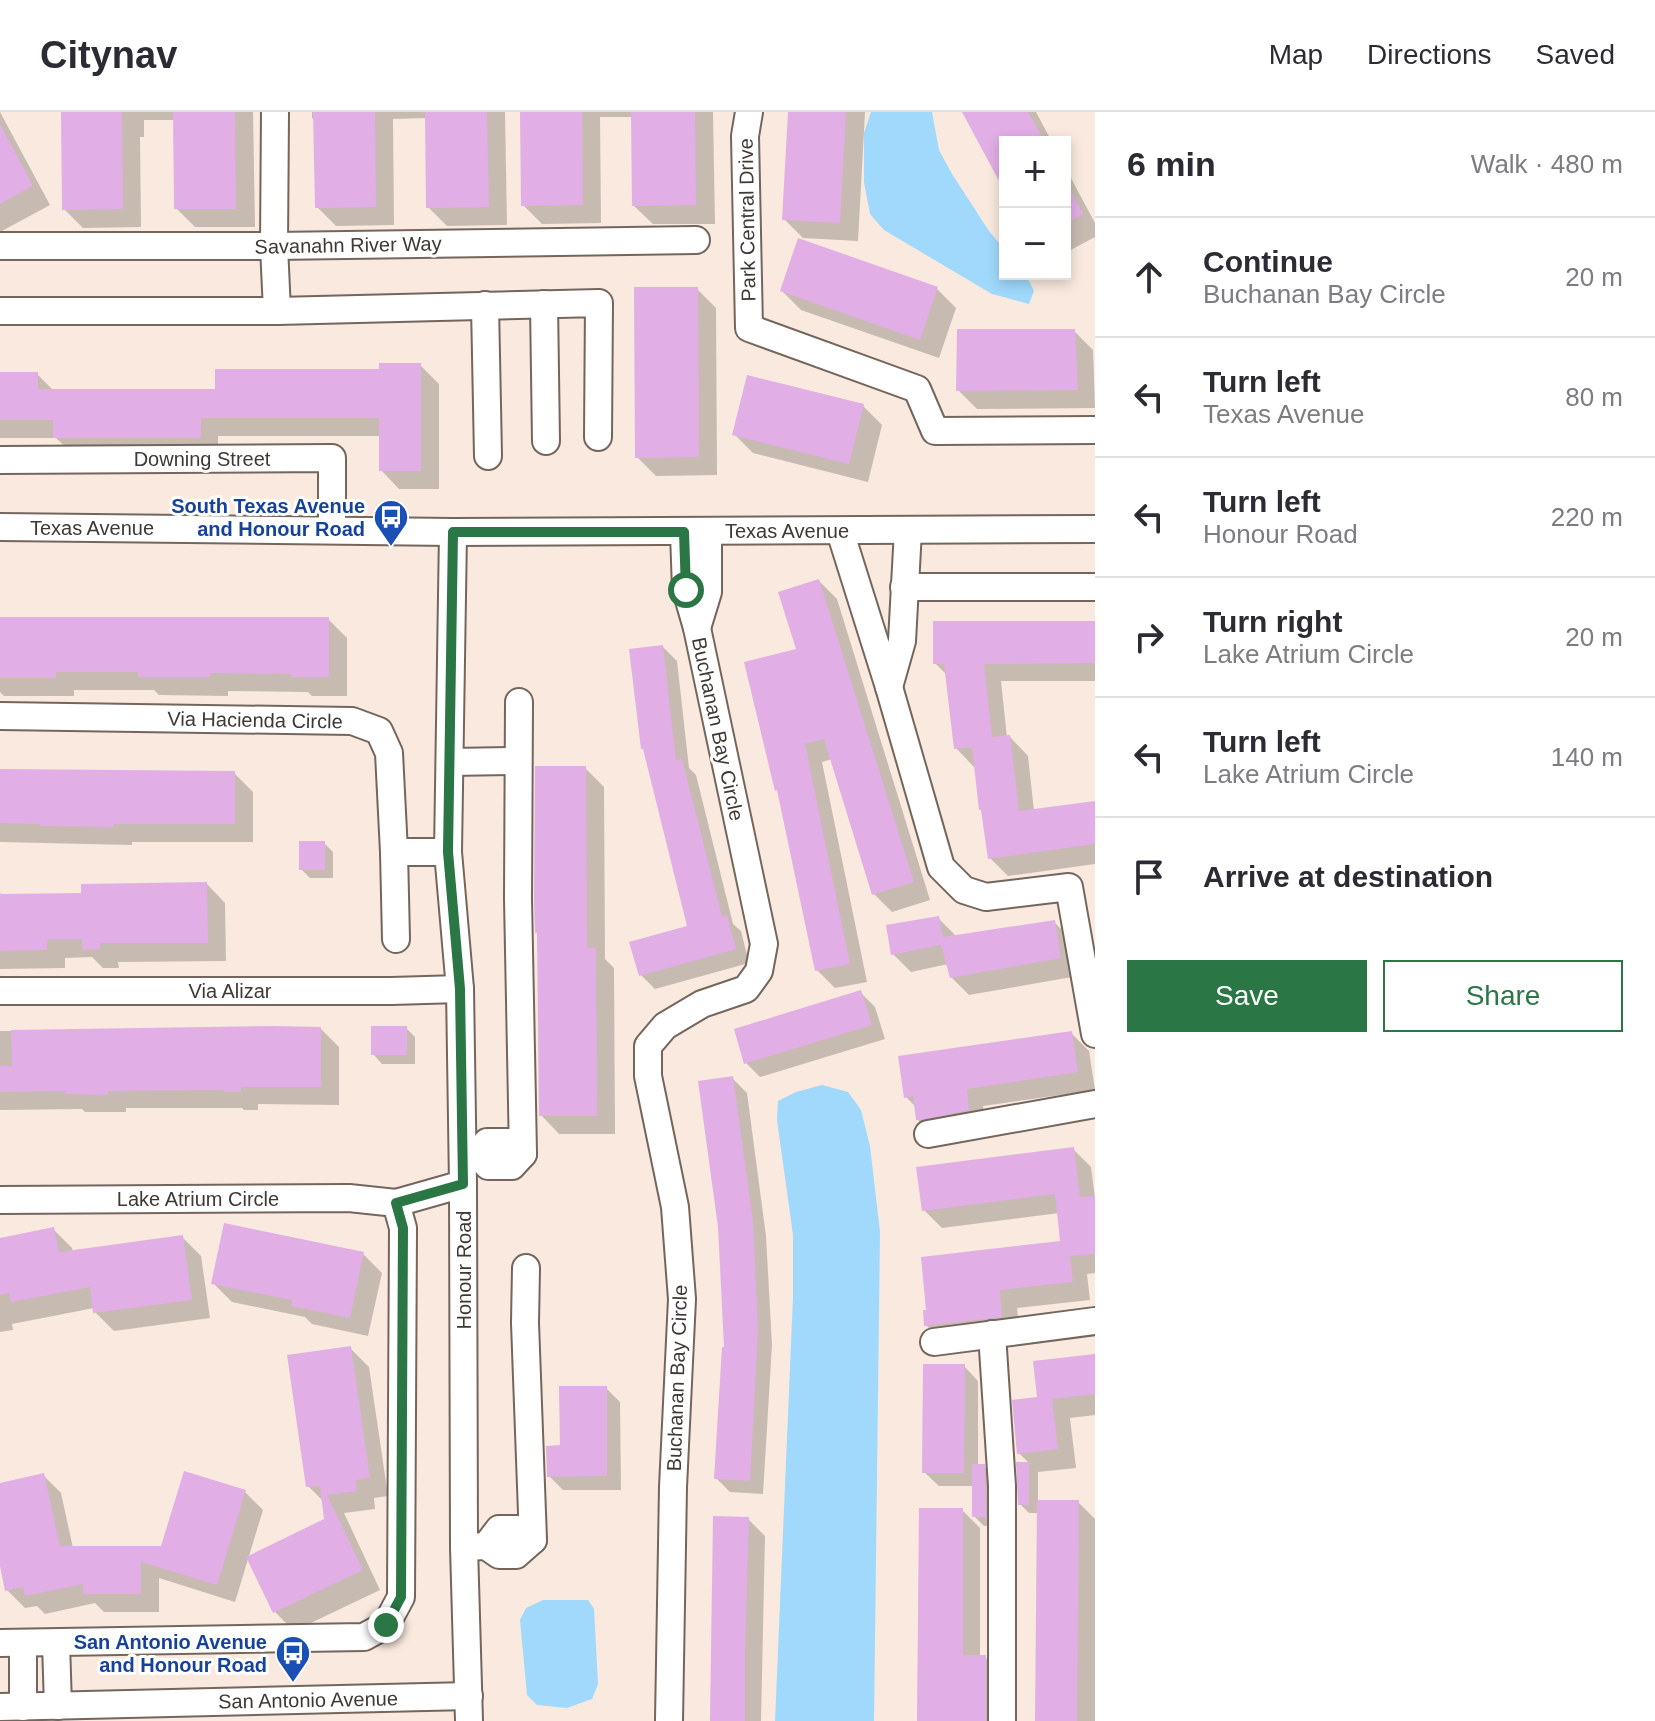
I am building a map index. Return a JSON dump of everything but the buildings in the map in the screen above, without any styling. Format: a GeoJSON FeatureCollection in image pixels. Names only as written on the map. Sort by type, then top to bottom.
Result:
{"type":"FeatureCollection","features":[{"type":"Feature","properties":{"kind":"street"},"geometry":{"type":"LineString","coordinates":[[275,112],[277,311]]}},
{"type":"Feature","properties":{"kind":"street","name":"Park Central Drive"},"geometry":{"type":"LineString","coordinates":[[749,112],[745,136],[749,328],[917,389],[935,431],[1095,430]]}},
{"type":"Feature","properties":{"kind":"street","name":"Savanahn River Way"},"geometry":{"type":"LineString","coordinates":[[0,246],[696,240]]}},
{"type":"Feature","properties":{"kind":"street"},"geometry":{"type":"LineString","coordinates":[[0,311],[277,311],[599,303],[598,437]]}},
{"type":"Feature","properties":{"kind":"street"},"geometry":{"type":"LineString","coordinates":[[544,304],[546,441]]}},
{"type":"Feature","properties":{"kind":"street"},"geometry":{"type":"LineString","coordinates":[[485,305],[488,456]]}},
{"type":"Feature","properties":{"kind":"street","name":"Downing Street"},"geometry":{"type":"LineString","coordinates":[[0,460],[332,458],[332,530]]}},
{"type":"Feature","properties":{"kind":"street","name":"Texas Avenue"},"geometry":{"type":"LineString","coordinates":[[0,527],[453,532],[1095,529]]}},
{"type":"Feature","properties":{"kind":"street"},"geometry":{"type":"LineString","coordinates":[[889,687],[902,641],[908,530]]}},
{"type":"Feature","properties":{"kind":"street"},"geometry":{"type":"LineString","coordinates":[[840,531],[941,867],[964,890],[986,897],[1069,887],[1095,1034]]}},
{"type":"Feature","properties":{"kind":"street","name":"Honour Road"},"geometry":{"type":"LineString","coordinates":[[453,532],[448,852],[470,1155],[463,1184],[475,1546],[469,1709]]}},
{"type":"Feature","properties":{"kind":"street","name":"Buchanan Bay Circle"},"geometry":{"type":"LineString","coordinates":[[669,1721],[673,1487],[682,1299],[675,1207],[648,1076],[648,1046],[665,1026],[702,1004],[746,989],[759,971],[764,944],[697,628],[708,592],[696,532]]}},
{"type":"Feature","properties":{"kind":"street"},"geometry":{"type":"LineString","coordinates":[[865,612],[903,599],[1095,587]]}},
{"type":"Feature","properties":{"kind":"street"},"geometry":{"type":"LineString","coordinates":[[470,1155],[488,1166],[512,1166],[523,1154],[518,899],[519,702]]}},
{"type":"Feature","properties":{"kind":"street","name":"Via Hacienda Circle"},"geometry":{"type":"LineString","coordinates":[[0,716],[352,721],[379,731],[389,753],[396,939]]}},
{"type":"Feature","properties":{"kind":"street"},"geometry":{"type":"LineString","coordinates":[[450,762],[518,761]]}},
{"type":"Feature","properties":{"kind":"street"},"geometry":{"type":"LineString","coordinates":[[394,852],[448,852]]}},
{"type":"Feature","properties":{"kind":"street","name":"Via Alizar"},"geometry":{"type":"LineString","coordinates":[[0,991],[460,989]]}},
{"type":"Feature","properties":{"kind":"street"},"geometry":{"type":"LineString","coordinates":[[928,1134],[1095,1104]]}},
{"type":"Feature","properties":{"kind":"street","name":"Lake Atrium Circle"},"geometry":{"type":"LineString","coordinates":[[0,1200],[349,1198],[396,1203],[463,1184]]}},
{"type":"Feature","properties":{"kind":"street"},"geometry":{"type":"LineString","coordinates":[[34,1711],[12,1643],[364,1637],[386,1625],[401,1597],[403,1228],[396,1203]]}},
{"type":"Feature","properties":{"kind":"street"},"geometry":{"type":"LineString","coordinates":[[475,1546],[499,1555],[516,1555],[533,1540],[525,1323],[526,1268]]}},
{"type":"Feature","properties":{"kind":"street"},"geometry":{"type":"LineString","coordinates":[[934,1342],[1095,1321]]}},
{"type":"Feature","properties":{"kind":"street"},"geometry":{"type":"LineString","coordinates":[[992,1334],[1002,1486],[1002,1721]]}},
{"type":"Feature","properties":{"kind":"street"},"geometry":{"type":"LineString","coordinates":[[34,1711],[56,1643]]}},
{"type":"Feature","properties":{"kind":"street","name":"San Antonio Avenue"},"geometry":{"type":"LineString","coordinates":[[34,1711],[469,1709]]}},
{"type":"Feature","properties":{"kind":"water"},"geometry":{"type":"Polygon","coordinates":[[[871,112],[932,112],[939,150],[999,243],[999,280],[1028,280],[1034,291],[1029,304],[992,294],[884,230],[870,214],[864,182],[864,133],[871,112]]]}},
{"type":"Feature","properties":{"kind":"water"},"geometry":{"type":"Polygon","coordinates":[[[822,1085],[848,1092],[861,1110],[870,1146],[880,1232],[874,1721],[775,1721],[793,1297],[793,1235],[777,1120],[778,1101],[822,1085]]]}},
{"type":"Feature","properties":{"kind":"water"},"geometry":{"type":"Polygon","coordinates":[[[543,1600],[588,1600],[594,1609],[598,1684],[592,1699],[567,1708],[537,1705],[527,1695],[520,1620],[526,1608],[543,1600]]]}},
{"type":"Feature","properties":{"kind":"place","name":"South Texas Avenue and Honour Road"},"geometry":{"type":"Point","coordinates":[391,548]}},
{"type":"Feature","properties":{"kind":"place","name":"San Antonio Avenue and Honour Road"},"geometry":{"type":"Point","coordinates":[293,1684]}},
{"type":"Feature","properties":{"kind":"route"},"geometry":{"type":"LineString","coordinates":[[386,1625],[401,1597],[403,1228],[396,1203],[463,1184],[460,989],[448,852],[453,532],[684,532],[686,590]]}}]}
